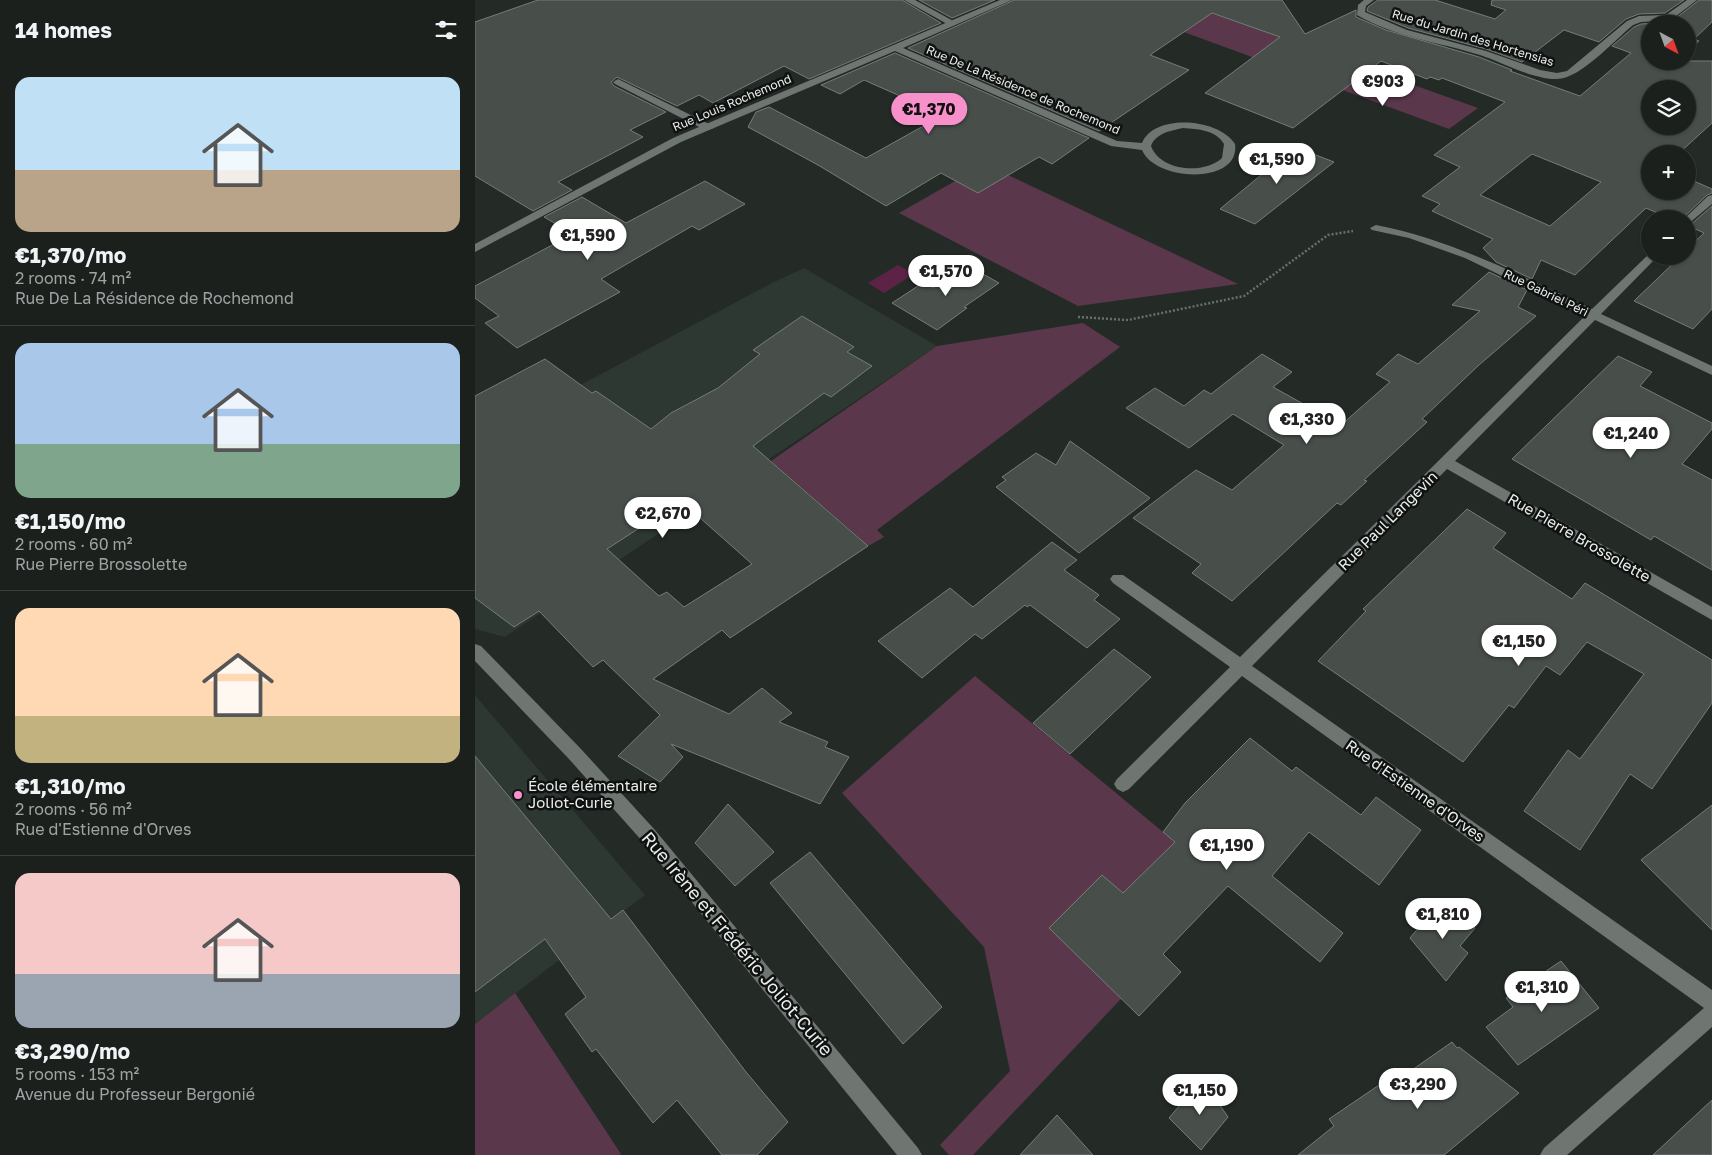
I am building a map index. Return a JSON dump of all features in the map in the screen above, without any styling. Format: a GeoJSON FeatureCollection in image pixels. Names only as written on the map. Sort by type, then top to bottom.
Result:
{"type":"FeatureCollection","features":[{"type":"Feature","properties":{"kind":"street"},"geometry":{"type":"LineString","coordinates":[[908,0],[952,23]]}},
{"type":"Feature","properties":{"kind":"street","name":"Rue Louis Rochemond"},"geometry":{"type":"LineString","coordinates":[[475,249],[677,140],[709,128],[893,47],[1008,0]]}},
{"type":"Feature","properties":{"kind":"street","name":"Rue du Jardin des Hortensias"},"geometry":{"type":"LineString","coordinates":[[1370,0],[1362,5],[1360,13],[1369,20],[1558,77],[1570,72],[1630,22],[1639,19],[1668,18],[1693,0]]}},
{"type":"Feature","properties":{"kind":"street","name":"Rue De La Résidence de Rochemond"},"geometry":{"type":"LineString","coordinates":[[893,47],[1115,144],[1146,147]]}},
{"type":"Feature","properties":{"kind":"street"},"geometry":{"type":"LineString","coordinates":[[617,82],[709,128]]}},
{"type":"Feature","properties":{"kind":"street"},"geometry":{"type":"LineString","coordinates":[[1183,125],[1203,127],[1221,134],[1228,141],[1231,148],[1230,156],[1224,163],[1214,169],[1186,172],[1160,166],[1150,159],[1146,147],[1150,137],[1158,131],[1183,125]]}},
{"type":"Feature","properties":{"kind":"street"},"geometry":{"type":"LineString","coordinates":[[1696,213],[1712,198]]}},
{"type":"Feature","properties":{"kind":"street","name":"Rue Gabriel Péri"},"geometry":{"type":"LineString","coordinates":[[1376,228],[1412,235],[1469,256],[1712,371]]}},
{"type":"Feature","properties":{"kind":"street","name":"Rue Paul Langevin"},"geometry":{"type":"LineString","coordinates":[[1123,784],[1447,463],[1592,314],[1643,265]]}},
{"type":"Feature","properties":{"kind":"street","name":"Rue Pierre Brossolette"},"geometry":{"type":"LineString","coordinates":[[1447,463],[1712,614]]}},
{"type":"Feature","properties":{"kind":"street","name":"Rue d'Estienne d'Orves"},"geometry":{"type":"LineString","coordinates":[[1118,579],[1712,1002]]}},
{"type":"Feature","properties":{"kind":"street","name":"Rue Irène et Frédéric Joliot-Curie"},"geometry":{"type":"LineString","coordinates":[[475,651],[575,754],[649,836],[911,1155]]}},
{"type":"Feature","properties":{"kind":"street"},"geometry":{"type":"LineString","coordinates":[[1551,1155],[1712,1014]]}},
{"type":"Feature","properties":{"kind":"path"},"geometry":{"type":"LineString","coordinates":[[1078,317],[1128,320],[1244,296],[1327,235],[1376,228]]}},
{"type":"Feature","properties":{"kind":"shaded area"},"geometry":{"type":"Polygon","coordinates":[[[1096,0],[1175,0],[1478,108],[1449,129],[1096,0]]]}},
{"type":"Feature","properties":{"kind":"shaded area"},"geometry":{"type":"Polygon","coordinates":[[[985,164],[1238,284],[1078,306],[899,213],[985,164]]]}},
{"type":"Feature","properties":{"kind":"shaded area"},"geometry":{"type":"Polygon","coordinates":[[[898,265],[914,274],[884,293],[868,283],[898,265]]]}},
{"type":"Feature","properties":{"kind":"shaded area"},"geometry":{"type":"Polygon","coordinates":[[[804,268],[937,346],[505,637],[475,629],[475,441],[770,284],[804,268]]]}},
{"type":"Feature","properties":{"kind":"shaded area"},"geometry":{"type":"Polygon","coordinates":[[[1083,323],[1120,347],[877,530],[884,537],[863,549],[862,540],[771,461],[937,346],[1083,323]]]}},
{"type":"Feature","properties":{"kind":"shaded area"},"geometry":{"type":"Polygon","coordinates":[[[975,676],[1228,886],[973,1155],[949,1155],[940,1145],[1010,1071],[984,947],[842,793],[975,676]]]}},
{"type":"Feature","properties":{"kind":"shaded area","name":"École élémentaire Joliot-Curie"},"geometry":{"type":"Polygon","coordinates":[[[475,695],[645,895],[475,1024],[475,695]]]}},
{"type":"Feature","properties":{"kind":"shaded area"},"geometry":{"type":"Polygon","coordinates":[[[515,993],[621,1154],[475,1155],[475,1024],[515,993]]]}},
{"type":"Feature","properties":{"kind":"building"},"geometry":{"type":"Polygon","coordinates":[[[538,0],[902,0],[941,23],[809,79],[784,66],[713,103],[699,95],[677,106],[617,77],[611,82],[614,86],[666,112],[630,130],[643,137],[558,182],[572,190],[533,211],[475,176],[475,22],[538,0]]]}},
{"type":"Feature","properties":{"kind":"building"},"geometry":{"type":"Polygon","coordinates":[[[919,0],[995,0],[952,18],[919,0]]]}},
{"type":"Feature","properties":{"kind":"building"},"geometry":{"type":"Polygon","coordinates":[[[1014,0],[1282,0],[1305,34],[1356,10],[1356,17],[1386,30],[1479,57],[1512,70],[1510,71],[1580,96],[1631,53],[1612,46],[1634,27],[1641,24],[1641,70],[1696,70],[1696,61],[1712,61],[1712,123],[1688,145],[1641,145],[1641,200],[1696,200],[1696,182],[1712,189],[1712,193],[1707,195],[1691,210],[1651,210],[1646,208],[1641,210],[1641,213],[1575,275],[1541,260],[1532,279],[1496,262],[1483,248],[1493,239],[1432,211],[1440,204],[1422,196],[1460,167],[1434,155],[1505,102],[1442,78],[1439,80],[1430,77],[1427,79],[1381,61],[1293,128],[1205,93],[1280,37],[1212,13],[1150,55],[1189,70],[1099,131],[908,48],[1014,0]],[[1532,154],[1480,195],[1550,226],[1601,182],[1532,154]]]}},
{"type":"Feature","properties":{"kind":"building"},"geometry":{"type":"Polygon","coordinates":[[[1378,0],[1435,0],[1495,19],[1506,10],[1491,5],[1492,0],[1684,0],[1665,13],[1639,14],[1626,19],[1599,42],[1564,30],[1522,62],[1486,49],[1408,28],[1367,11],[1368,7],[1378,0]]]}},
{"type":"Feature","properties":{"kind":"building"},"geometry":{"type":"Polygon","coordinates":[[[1699,0],[1712,0],[1712,22],[1696,37],[1696,15],[1680,15],[1699,0]]]}},
{"type":"Feature","properties":{"kind":"building"},"geometry":{"type":"Polygon","coordinates":[[[895,53],[1089,138],[1052,164],[1039,157],[978,193],[941,173],[886,206],[818,165],[748,127],[756,112],[769,107],[866,158],[943,115],[864,80],[840,94],[821,85],[895,53]]]}},
{"type":"Feature","properties":{"kind":"building"},"geometry":{"type":"Polygon","coordinates":[[[1295,147],[1334,162],[1255,224],[1220,209],[1295,147]]]}},
{"type":"Feature","properties":{"kind":"building"},"geometry":{"type":"Polygon","coordinates":[[[705,181],[745,204],[699,230],[692,226],[601,279],[620,292],[517,348],[485,323],[499,316],[475,298],[475,286],[573,234],[544,217],[582,197],[626,223],[705,181]]]}},
{"type":"Feature","properties":{"kind":"building"},"geometry":{"type":"Polygon","coordinates":[[[1712,206],[1712,309],[1693,329],[1634,301],[1672,265],[1696,265],[1696,241],[1704,233],[1696,229],[1696,220],[1712,206]]]}},
{"type":"Feature","properties":{"kind":"building"},"geometry":{"type":"Polygon","coordinates":[[[967,265],[999,283],[964,307],[967,308],[937,330],[892,303],[924,282],[933,288],[967,265]]]}},
{"type":"Feature","properties":{"kind":"building"},"geometry":{"type":"Polygon","coordinates":[[[1489,272],[1527,290],[1518,307],[1536,316],[1479,365],[1422,419],[1427,422],[1364,480],[1367,481],[1341,505],[1337,503],[1232,601],[1192,573],[1201,564],[1133,518],[1196,470],[1232,490],[1284,445],[1233,414],[1189,448],[1126,408],[1155,388],[1184,406],[1204,390],[1211,394],[1262,354],[1292,372],[1273,387],[1341,425],[1390,382],[1376,374],[1398,354],[1418,364],[1480,311],[1452,305],[1489,272]]]}},
{"type":"Feature","properties":{"kind":"building"},"geometry":{"type":"Polygon","coordinates":[[[802,316],[854,347],[847,352],[872,366],[831,397],[824,393],[753,446],[868,546],[730,638],[722,630],[653,679],[729,714],[762,688],[792,713],[779,722],[828,742],[825,747],[849,757],[820,804],[671,744],[683,757],[660,782],[618,756],[660,715],[603,660],[593,667],[539,611],[514,627],[475,598],[475,396],[545,359],[592,393],[596,391],[651,429],[671,413],[718,388],[760,354],[753,350],[802,316]],[[681,501],[607,549],[659,596],[667,592],[684,607],[752,564],[681,501]]]}},
{"type":"Feature","properties":{"kind":"building"},"geometry":{"type":"Polygon","coordinates":[[[1618,356],[1652,372],[1640,386],[1712,423],[1712,429],[1682,464],[1712,480],[1712,570],[1654,536],[1651,540],[1512,459],[1618,356]]]}},
{"type":"Feature","properties":{"kind":"building"},"geometry":{"type":"Polygon","coordinates":[[[1070,441],[1150,498],[1079,553],[996,487],[1006,480],[1002,477],[1036,453],[1056,465],[1070,441]]]}},
{"type":"Feature","properties":{"kind":"building"},"geometry":{"type":"Polygon","coordinates":[[[1467,509],[1506,533],[1493,548],[1572,599],[1585,583],[1712,660],[1712,703],[1652,789],[1630,774],[1580,850],[1524,811],[1568,750],[1580,759],[1644,674],[1587,642],[1560,675],[1546,666],[1514,708],[1509,705],[1463,762],[1318,661],[1366,611],[1363,609],[1467,509]]]}},
{"type":"Feature","properties":{"kind":"building"},"geometry":{"type":"Polygon","coordinates":[[[1052,542],[1077,560],[1064,570],[1099,595],[1094,600],[1120,619],[1087,648],[1030,605],[1027,607],[1025,605],[982,639],[975,634],[922,678],[878,641],[950,588],[973,607],[1052,542]]]}},
{"type":"Feature","properties":{"kind":"building"},"geometry":{"type":"Polygon","coordinates":[[[1114,649],[1151,677],[1070,754],[1033,723],[1114,649]]]}},
{"type":"Feature","properties":{"kind":"building"},"geometry":{"type":"Polygon","coordinates":[[[1250,738],[1292,771],[1296,767],[1361,815],[1376,797],[1421,830],[1379,885],[1309,832],[1272,876],[1343,933],[1320,962],[1228,886],[1163,954],[1181,972],[1139,1016],[1049,928],[1102,875],[1123,893],[1175,842],[1163,832],[1185,803],[1250,738]]]}},
{"type":"Feature","properties":{"kind":"building"},"geometry":{"type":"Polygon","coordinates":[[[475,756],[611,919],[623,910],[746,1072],[788,1122],[757,1155],[722,1155],[677,1100],[653,1123],[596,1049],[592,1052],[565,1014],[586,997],[545,939],[475,992],[475,756]]]}},
{"type":"Feature","properties":{"kind":"building"},"geometry":{"type":"Polygon","coordinates":[[[728,804],[774,852],[735,886],[695,843],[728,804]]]}},
{"type":"Feature","properties":{"kind":"building"},"geometry":{"type":"Polygon","coordinates":[[[1712,805],[1712,930],[1641,860],[1712,805]]]}},
{"type":"Feature","properties":{"kind":"building"},"geometry":{"type":"Polygon","coordinates":[[[810,852],[942,1007],[903,1044],[770,883],[810,852]]]}},
{"type":"Feature","properties":{"kind":"building"},"geometry":{"type":"Polygon","coordinates":[[[1436,907],[1448,907],[1475,928],[1460,946],[1468,953],[1446,981],[1410,938],[1436,907]]]}},
{"type":"Feature","properties":{"kind":"building"},"geometry":{"type":"Polygon","coordinates":[[[1561,961],[1599,1008],[1518,1065],[1486,1027],[1513,1007],[1506,998],[1561,961]]]}},
{"type":"Feature","properties":{"kind":"building"},"geometry":{"type":"Polygon","coordinates":[[[1452,1042],[1457,1048],[1459,1047],[1519,1093],[1444,1155],[1298,1155],[1334,1126],[1329,1119],[1388,1079],[1392,1084],[1452,1042]]]}},
{"type":"Feature","properties":{"kind":"building"},"geometry":{"type":"Polygon","coordinates":[[[1202,1079],[1228,1117],[1201,1150],[1169,1118],[1202,1079]]]}},
{"type":"Feature","properties":{"kind":"building"},"geometry":{"type":"Polygon","coordinates":[[[1712,1100],[1712,1155],[1653,1155],[1712,1100]]]}},
{"type":"Feature","properties":{"kind":"building"},"geometry":{"type":"Polygon","coordinates":[[[1057,1115],[1093,1155],[1020,1155],[1057,1115]]]}},
{"type":"Feature","properties":{"kind":"place","name":"École élémentaire Joliot-Curie"},"geometry":{"type":"Point","coordinates":[518,795]}}]}
